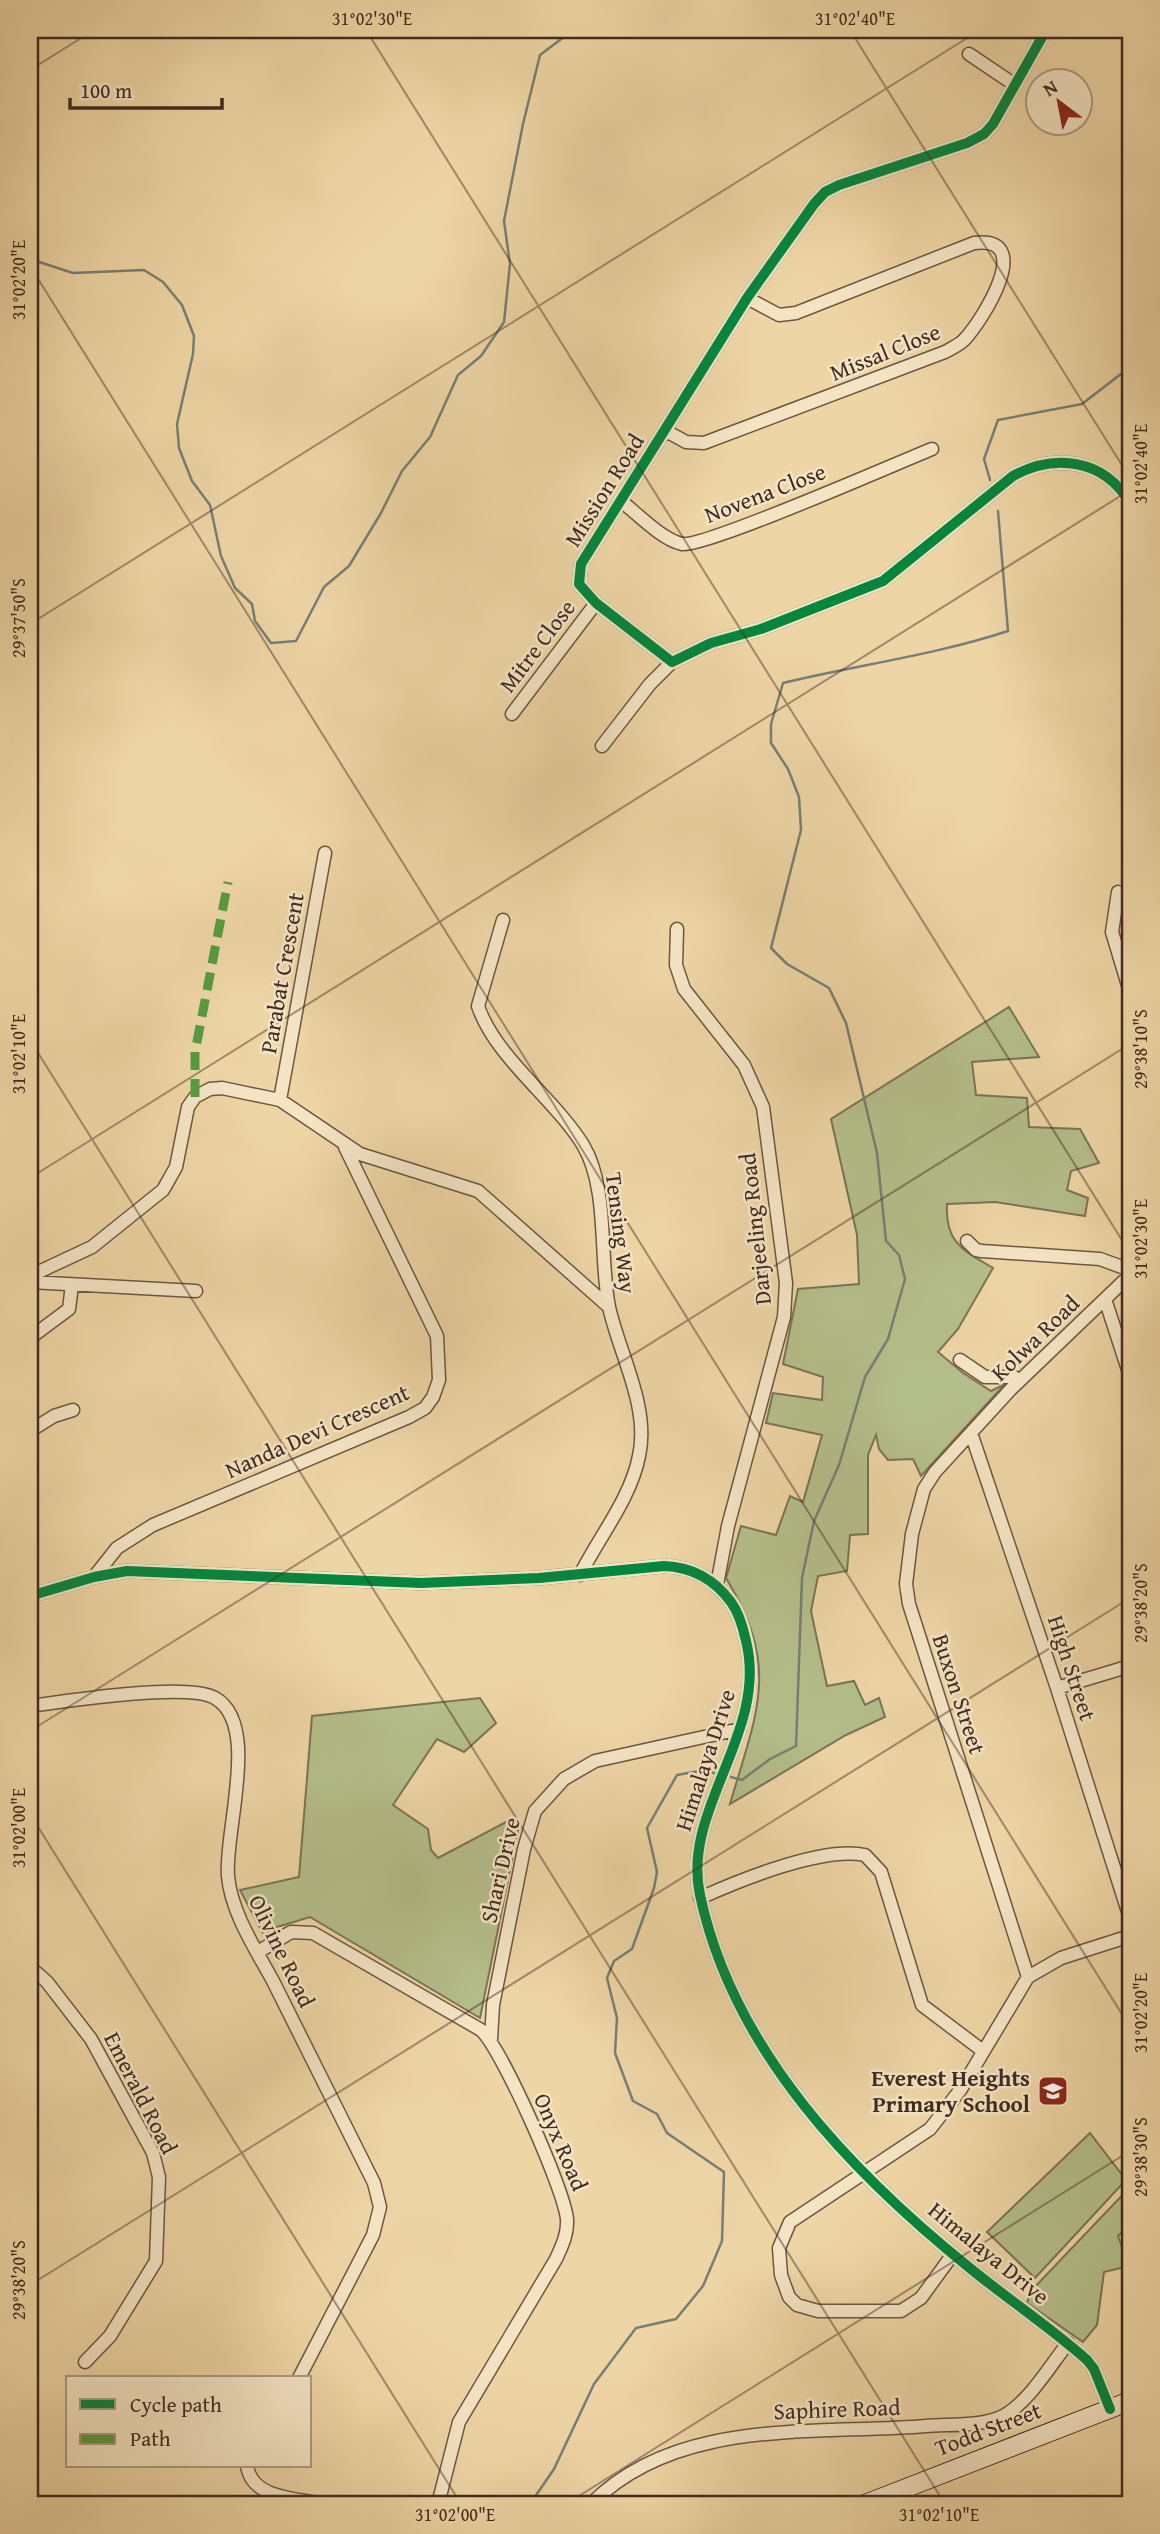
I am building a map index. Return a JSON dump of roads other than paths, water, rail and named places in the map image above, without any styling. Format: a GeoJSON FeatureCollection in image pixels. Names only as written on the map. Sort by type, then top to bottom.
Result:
{"type":"FeatureCollection","features":[{"type":"Feature","properties":{"kind":"street","name":"Mission Road"},"geometry":{"type":"LineString","coordinates":[[672,662],[584,593],[578,574],[581,564],[747,298],[814,204],[825,192],[976,139],[993,124],[1046,30]]}},
{"type":"Feature","properties":{"kind":"street"},"geometry":{"type":"LineString","coordinates":[[969,54],[1014,85]]}},
{"type":"Feature","properties":{"kind":"street","name":"Missal Close"},"geometry":{"type":"LineString","coordinates":[[666,431],[695,444],[715,440],[945,352],[964,340],[972,329],[999,286],[1005,263],[998,249],[986,242],[974,243],[796,313],[779,315],[747,298]]}},
{"type":"Feature","properties":{"kind":"street","name":"Novena Close"},"geometry":{"type":"LineString","coordinates":[[621,500],[669,537],[688,544],[787,508],[932,449]]}},
{"type":"Feature","properties":{"kind":"street"},"geometry":{"type":"LineString","coordinates":[[603,746],[650,684],[672,662],[711,643],[761,629],[883,580],[1013,477],[1032,466],[1064,461],[1091,468],[1112,480],[1130,503]]}},
{"type":"Feature","properties":{"kind":"street","name":"Mitre Close"},"geometry":{"type":"LineString","coordinates":[[512,714],[596,603]]}},
{"type":"Feature","properties":{"kind":"street","name":"Parabat Crescent"},"geometry":{"type":"LineString","coordinates":[[280,1100],[325,853]]}},
{"type":"Feature","properties":{"kind":"street"},"geometry":{"type":"LineString","coordinates":[[1124,894],[1112,932],[1130,992]]}},
{"type":"Feature","properties":{"kind":"street","name":"Tensing Way"},"geometry":{"type":"LineString","coordinates":[[503,920],[483,979],[478,1006],[493,1035],[584,1147],[596,1185],[609,1307],[636,1404],[640,1455],[633,1477],[580,1575]]}},
{"type":"Feature","properties":{"kind":"street","name":"Darjeeling Road"},"geometry":{"type":"LineString","coordinates":[[677,929],[677,965],[684,989],[744,1065],[760,1097],[786,1283],[784,1317],[728,1526],[717,1585]]}},
{"type":"Feature","properties":{"kind":"street"},"geometry":{"type":"LineString","coordinates":[[30,1276],[92,1247],[163,1189],[176,1167],[184,1117],[195,1097],[210,1089],[222,1087],[280,1100],[316,1122],[345,1147],[478,1191],[609,1307]]}},
{"type":"Feature","properties":{"kind":"street","name":"Nanda Devi Crescent"},"geometry":{"type":"LineString","coordinates":[[94,1577],[117,1548],[153,1525],[409,1417],[425,1408],[433,1397],[439,1380],[437,1336],[345,1147]]}},
{"type":"Feature","properties":{"kind":"street"},"geometry":{"type":"LineString","coordinates":[[967,1241],[975,1250],[982,1251],[1100,1259],[1130,1273]]}},
{"type":"Feature","properties":{"kind":"street","name":"Kolwa Road"},"geometry":{"type":"LineString","coordinates":[[971,1433],[1019,1381],[1130,1273]]}},
{"type":"Feature","properties":{"kind":"street"},"geometry":{"type":"LineString","coordinates":[[30,1282],[196,1291]]}},
{"type":"Feature","properties":{"kind":"street"},"geometry":{"type":"LineString","coordinates":[[30,1338],[69,1309],[72,1285]]}},
{"type":"Feature","properties":{"kind":"street"},"geometry":{"type":"LineString","coordinates":[[1105,1299],[1130,1376]]}},
{"type":"Feature","properties":{"kind":"street"},"geometry":{"type":"LineString","coordinates":[[961,1360],[985,1377],[1014,1377],[1019,1381]]}},
{"type":"Feature","properties":{"kind":"street"},"geometry":{"type":"LineString","coordinates":[[30,1431],[54,1416],[73,1410]]}},
{"type":"Feature","properties":{"kind":"street","name":"High Street"},"geometry":{"type":"LineString","coordinates":[[971,1433],[1057,1688],[1130,1918]]}},
{"type":"Feature","properties":{"kind":"street","name":"Buxon Street"},"geometry":{"type":"LineString","coordinates":[[971,1433],[935,1472],[924,1489],[912,1534],[905,1584],[908,1604],[1028,1977]]}},
{"type":"Feature","properties":{"kind":"street","name":"Himalaya Drive"},"geometry":{"type":"LineString","coordinates":[[30,1596],[94,1577],[127,1571],[421,1583],[580,1575],[664,1566],[682,1567],[717,1585],[734,1606],[749,1653],[748,1704],[696,1856],[700,1898],[735,1995],[751,2027],[831,2138],[864,2176],[953,2254],[1068,2343],[1094,2369],[1110,2409]]}},
{"type":"Feature","properties":{"kind":"street"},"geometry":{"type":"LineString","coordinates":[[1057,1688],[1130,1667]]}},
{"type":"Feature","properties":{"kind":"street","name":"Olivine Road"},"geometry":{"type":"LineString","coordinates":[[30,1706],[124,1695],[187,1693],[214,1698],[224,1705],[237,1735],[239,1757],[228,1876],[239,1913],[374,2183],[380,2207],[373,2235],[300,2376]]}},
{"type":"Feature","properties":{"kind":"street","name":"Shari Drive"},"geometry":{"type":"LineString","coordinates":[[491,2039],[493,2005],[528,1826],[536,1811],[564,1779],[595,1761],[740,1729]]}},
{"type":"Feature","properties":{"kind":"street"},"geometry":{"type":"LineString","coordinates":[[700,1898],[757,1875],[832,1854],[865,1855],[881,1872],[922,2005],[983,2051]]}},
{"type":"Feature","properties":{"kind":"street","name":"Onyx Road"},"geometry":{"type":"LineString","coordinates":[[258,1952],[291,1932],[313,1933],[481,2030],[491,2039],[506,2067],[560,2193],[567,2223],[565,2238],[556,2259],[459,2422],[438,2504]]}},
{"type":"Feature","properties":{"kind":"street"},"geometry":{"type":"LineString","coordinates":[[953,2254],[920,2298],[901,2311],[818,2311],[797,2305],[789,2297],[781,2274],[779,2248],[783,2234],[798,2216],[864,2176],[930,2129],[961,2089],[1028,1977],[1062,1958],[1130,1936]]}},
{"type":"Feature","properties":{"kind":"street","name":"Emerald Road"},"geometry":{"type":"LineString","coordinates":[[30,1967],[47,1982],[96,2047],[153,2153],[159,2177],[156,2261],[110,2336],[85,2362]]}},
{"type":"Feature","properties":{"kind":"street","name":"Saphire Road"},"geometry":{"type":"LineString","coordinates":[[591,2504],[623,2478],[656,2460],[747,2435],[865,2431],[995,2419],[1017,2405],[1068,2343]]}},
{"type":"Feature","properties":{"kind":"street","name":"Todd Street"},"geometry":{"type":"LineString","coordinates":[[865,2504],[1130,2401]]}},
{"type":"Feature","properties":{"kind":"street"},"geometry":{"type":"LineString","coordinates":[[248,2468],[255,2485],[266,2492],[322,2504]]}},
{"type":"Feature","properties":{"kind":"waterway"},"geometry":{"type":"LineString","coordinates":[[30,259],[73,273],[144,270],[163,282],[182,305],[194,336],[193,354],[177,424],[179,448],[192,481],[210,505],[221,556],[235,588],[252,604],[255,621],[271,643],[296,641],[324,587],[349,566],[381,513],[402,471],[430,437],[458,375],[481,356],[504,322],[510,264],[504,221],[523,124],[540,55],[573,30]]}},
{"type":"Feature","properties":{"kind":"waterway"},"geometry":{"type":"LineString","coordinates":[[990,480],[984,459],[998,420],[1082,404],[1130,367]]}},
{"type":"Feature","properties":{"kind":"waterway"},"geometry":{"type":"LineString","coordinates":[[727,1776],[742,1780],[770,1759],[796,1746],[802,1578],[814,1521],[839,1465],[865,1377],[888,1339],[905,1279],[899,1255],[886,1241],[877,1153],[846,1023],[829,988],[787,964],[771,948],[801,830],[799,797],[788,769],[771,743],[771,724],[783,683],[925,653],[1008,631],[998,511]]}},
{"type":"Feature","properties":{"kind":"waterway"},"geometry":{"type":"LineString","coordinates":[[530,2504],[554,2469],[594,2384],[636,2328],[676,2319],[703,2286],[722,2241],[724,2172],[667,2133],[657,2114],[633,2101],[615,2053],[617,2018],[607,1978],[614,1961],[632,1949],[654,1888],[657,1872],[647,1828],[677,1775],[705,1770],[717,1774]]}},
{"type":"Feature","properties":{"kind":"place","name":"Everest Heights Primary School"},"geometry":{"type":"Point","coordinates":[1053,2091]}}]}
